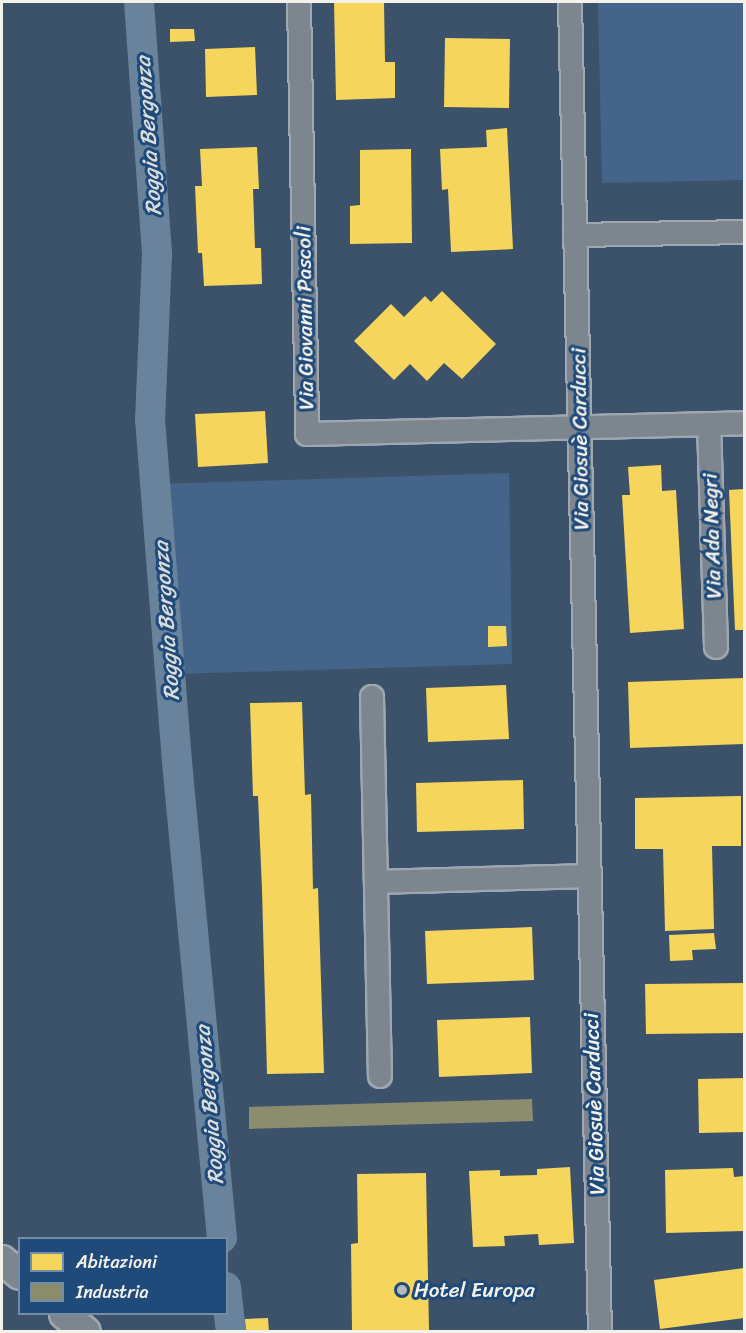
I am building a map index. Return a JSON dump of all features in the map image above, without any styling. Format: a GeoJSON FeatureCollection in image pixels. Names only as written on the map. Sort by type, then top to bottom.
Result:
{"type":"FeatureCollection","features":[{"type":"Feature","properties":{"kind":"street","name":"Via Giovanni Pascoli"},"geometry":{"type":"LineString","coordinates":[[299,2],[307,434],[580,427]]}},
{"type":"Feature","properties":{"kind":"street","name":"Via Giosuè Carducci"},"geometry":{"type":"LineString","coordinates":[[570,2],[600,1332]]}},
{"type":"Feature","properties":{"kind":"street"},"geometry":{"type":"LineString","coordinates":[[575,235],[744,232]]}},
{"type":"Feature","properties":{"kind":"street"},"geometry":{"type":"LineString","coordinates":[[580,427],[744,423]]}},
{"type":"Feature","properties":{"kind":"street","name":"Via Ada Negri"},"geometry":{"type":"LineString","coordinates":[[709,424],[716,647]]}},
{"type":"Feature","properties":{"kind":"street"},"geometry":{"type":"LineString","coordinates":[[372,697],[380,1076]]}},
{"type":"Feature","properties":{"kind":"street"},"geometry":{"type":"LineString","coordinates":[[376,882],[589,876]]}},
{"type":"Feature","properties":{"kind":"street"},"geometry":{"type":"LineString","coordinates":[[2,1260],[18,1273]]}},
{"type":"Feature","properties":{"kind":"street"},"geometry":{"type":"LineString","coordinates":[[65,1315],[86,1332]]}},
{"type":"Feature","properties":{"kind":"shaded area"},"geometry":{"type":"Polygon","coordinates":[[[598,2],[744,2],[744,180],[602,183],[598,2]]]}},
{"type":"Feature","properties":{"kind":"shaded area"},"geometry":{"type":"Polygon","coordinates":[[[509,473],[512,664],[174,674],[158,484],[509,473]]]}},
{"type":"Feature","properties":{"kind":"building: Abitazioni"},"geometry":{"type":"Polygon","coordinates":[[[334,2],[384,2],[385,62],[395,62],[395,98],[336,100],[334,2]]]}},
{"type":"Feature","properties":{"kind":"building: Abitazioni"},"geometry":{"type":"Polygon","coordinates":[[[170,29],[194,29],[195,41],[170,42],[170,29]]]}},
{"type":"Feature","properties":{"kind":"building: Abitazioni"},"geometry":{"type":"Polygon","coordinates":[[[445,38],[510,39],[509,108],[444,107],[445,38]]]}},
{"type":"Feature","properties":{"kind":"building: Abitazioni"},"geometry":{"type":"Polygon","coordinates":[[[255,47],[257,95],[206,97],[205,49],[255,47]]]}},
{"type":"Feature","properties":{"kind":"building: Abitazioni"},"geometry":{"type":"Polygon","coordinates":[[[507,128],[513,249],[451,252],[448,189],[442,190],[440,149],[487,147],[486,130],[507,128]]]}},
{"type":"Feature","properties":{"kind":"building: Abitazioni"},"geometry":{"type":"Polygon","coordinates":[[[257,147],[259,189],[253,189],[255,248],[261,248],[262,284],[204,286],[202,253],[198,253],[195,186],[202,186],[200,149],[257,147]]]}},
{"type":"Feature","properties":{"kind":"building: Abitazioni"},"geometry":{"type":"Polygon","coordinates":[[[411,149],[412,243],[350,244],[350,206],[360,205],[360,150],[411,149]]]}},
{"type":"Feature","properties":{"kind":"building: Abitazioni"},"geometry":{"type":"Polygon","coordinates":[[[442,291],[496,344],[462,379],[444,363],[427,381],[410,364],[394,380],[354,341],[391,304],[404,317],[425,296],[431,302],[442,291]]]}},
{"type":"Feature","properties":{"kind":"building: Abitazioni"},"geometry":{"type":"Polygon","coordinates":[[[265,411],[268,463],[198,467],[195,414],[265,411]]]}},
{"type":"Feature","properties":{"kind":"building: Abitazioni"},"geometry":{"type":"Polygon","coordinates":[[[661,465],[662,491],[676,490],[684,629],[630,633],[622,495],[630,495],[628,467],[661,465]]]}},
{"type":"Feature","properties":{"kind":"building: Abitazioni"},"geometry":{"type":"Polygon","coordinates":[[[744,489],[744,630],[735,630],[729,490],[744,489]]]}},
{"type":"Feature","properties":{"kind":"building: Abitazioni"},"geometry":{"type":"Polygon","coordinates":[[[488,626],[506,626],[507,646],[488,647],[488,626]]]}},
{"type":"Feature","properties":{"kind":"building: Abitazioni"},"geometry":{"type":"Polygon","coordinates":[[[744,678],[744,744],[630,748],[628,682],[744,678]]]}},
{"type":"Feature","properties":{"kind":"building: Abitazioni"},"geometry":{"type":"Polygon","coordinates":[[[506,685],[509,739],[428,742],[426,688],[506,685]]]}},
{"type":"Feature","properties":{"kind":"building: Abitazioni"},"geometry":{"type":"Polygon","coordinates":[[[302,702],[305,795],[311,794],[313,889],[318,888],[324,1073],[267,1074],[258,796],[253,796],[250,703],[302,702]]]}},
{"type":"Feature","properties":{"kind":"building: Abitazioni"},"geometry":{"type":"Polygon","coordinates":[[[523,780],[524,829],[417,832],[416,783],[523,780]]]}},
{"type":"Feature","properties":{"kind":"building: Abitazioni"},"geometry":{"type":"Polygon","coordinates":[[[741,796],[741,846],[712,846],[714,929],[665,931],[663,849],[635,849],[635,798],[741,796]]]}},
{"type":"Feature","properties":{"kind":"building: Abitazioni"},"geometry":{"type":"Polygon","coordinates":[[[532,927],[534,980],[427,984],[425,931],[532,927]]]}},
{"type":"Feature","properties":{"kind":"building: Abitazioni"},"geometry":{"type":"Polygon","coordinates":[[[714,933],[716,949],[692,950],[693,960],[670,961],[669,935],[714,933]]]}},
{"type":"Feature","properties":{"kind":"building: Abitazioni"},"geometry":{"type":"Polygon","coordinates":[[[744,983],[744,1033],[646,1034],[645,984],[744,983]]]}},
{"type":"Feature","properties":{"kind":"building: Abitazioni"},"geometry":{"type":"Polygon","coordinates":[[[530,1017],[532,1073],[439,1077],[437,1020],[530,1017]]]}},
{"type":"Feature","properties":{"kind":"building: Abitazioni"},"geometry":{"type":"Polygon","coordinates":[[[744,1078],[744,1132],[699,1133],[698,1079],[744,1078]]]}},
{"type":"Feature","properties":{"kind":"building: Abitazioni"},"geometry":{"type":"Polygon","coordinates":[[[570,1167],[574,1243],[539,1245],[538,1234],[504,1236],[505,1246],[473,1247],[469,1171],[500,1170],[500,1176],[537,1175],[537,1169],[570,1167]]]}},
{"type":"Feature","properties":{"kind":"building: Abitazioni"},"geometry":{"type":"Polygon","coordinates":[[[733,1168],[734,1177],[744,1176],[744,1231],[666,1233],[665,1170],[733,1168]]]}},
{"type":"Feature","properties":{"kind":"building: Abitazioni"},"geometry":{"type":"Polygon","coordinates":[[[426,1173],[429,1330],[352,1331],[351,1244],[358,1243],[357,1174],[426,1173]]]}},
{"type":"Feature","properties":{"kind":"building: Abitazioni"},"geometry":{"type":"Polygon","coordinates":[[[744,1268],[744,1318],[660,1329],[654,1280],[744,1268]]]}},
{"type":"Feature","properties":{"kind":"building: Abitazioni"},"geometry":{"type":"Polygon","coordinates":[[[268,1318],[269,1332],[246,1332],[245,1319],[268,1318]]]}},
{"type":"Feature","properties":{"kind":"building: Industria"},"geometry":{"type":"Polygon","coordinates":[[[532,1099],[533,1121],[249,1129],[249,1107],[532,1099]]]}},
{"type":"Feature","properties":{"kind":"waterway","name":"Roggia Bergonza"},"geometry":{"type":"LineString","coordinates":[[139,2],[157,254],[150,419],[177,762],[222,1237]]}},
{"type":"Feature","properties":{"kind":"waterway","name":"Roggia Bergonza"},"geometry":{"type":"LineString","coordinates":[[228,1305],[231,1332]]}},
{"type":"Feature","properties":{"kind":"place","name":"Hotel Europa"},"geometry":{"type":"Point","coordinates":[402,1290]}}]}
